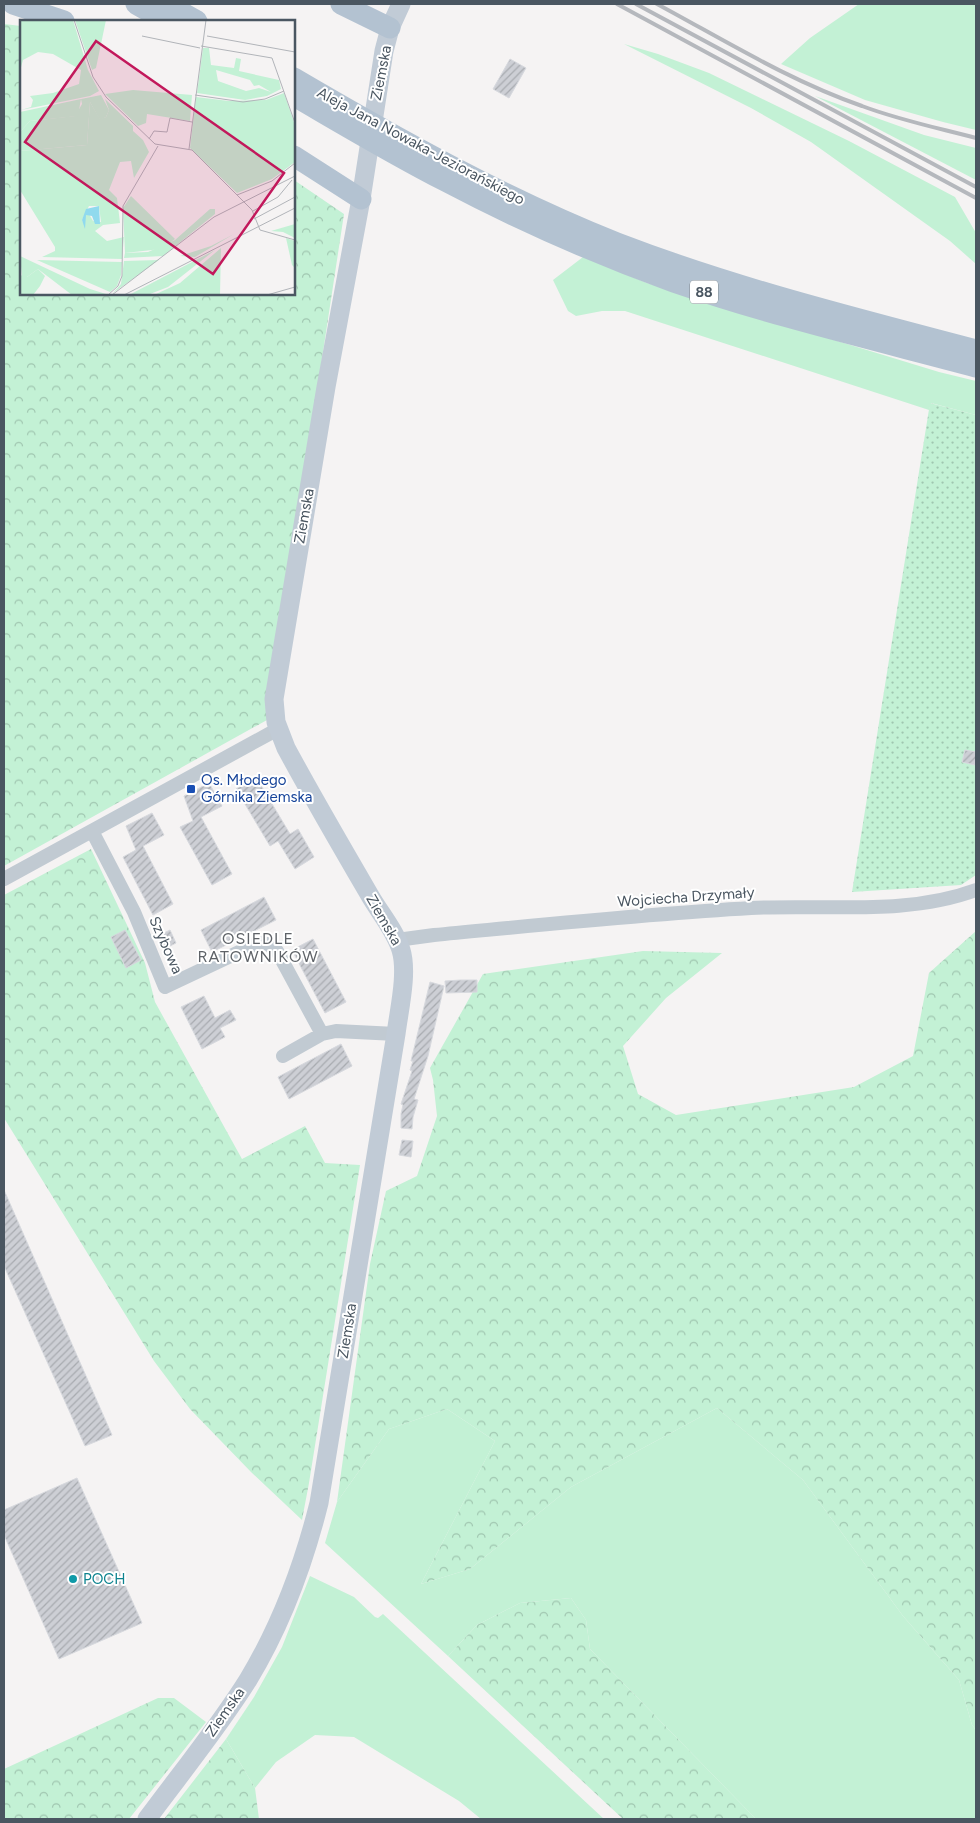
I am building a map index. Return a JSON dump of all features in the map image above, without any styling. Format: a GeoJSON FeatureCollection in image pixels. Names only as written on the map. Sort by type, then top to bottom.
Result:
{"type":"FeatureCollection","features":[{"type":"Feature","properties":{"kind":"main road"},"geometry":{"type":"LineString","coordinates":[[13,4],[61,20]]}},
{"type":"Feature","properties":{"kind":"main road"},"geometry":{"type":"LineString","coordinates":[[136,4],[164,20]]}},
{"type":"Feature","properties":{"kind":"main road"},"geometry":{"type":"LineString","coordinates":[[167,4],[195,20]]}},
{"type":"Feature","properties":{"kind":"main road"},"geometry":{"type":"LineString","coordinates":[[341,4],[390,28]]}},
{"type":"Feature","properties":{"kind":"main road","name":"Aleja Jana Nowaka-Jeziorańskiego"},"geometry":{"type":"LineString","coordinates":[[295,79],[445,181],[508,212],[608,256],[731,301],[976,367]]}},
{"type":"Feature","properties":{"kind":"main road","name":"Aleja Jana Nowaka-Jeziorańskiego"},"geometry":{"type":"LineString","coordinates":[[295,96],[452,167],[515,198],[616,242],[674,264],[738,286],[976,350]]}},
{"type":"Feature","properties":{"kind":"main road"},"geometry":{"type":"LineString","coordinates":[[295,157],[361,199]]}},
{"type":"Feature","properties":{"kind":"street","name":"Ziemska"},"geometry":{"type":"LineString","coordinates":[[147,1819],[231,1706],[257,1663],[272,1636],[312,1529],[319,1503],[396,1034],[403,966],[402,952],[397,940],[301,776],[278,729],[274,706],[275,689],[327,380],[361,199],[374,112],[390,28],[401,4]]}},
{"type":"Feature","properties":{"kind":"street"},"geometry":{"type":"LineString","coordinates":[[4,879],[278,729]]}},
{"type":"Feature","properties":{"kind":"street","name":"Szybowa"},"geometry":{"type":"LineString","coordinates":[[92,831],[134,912],[165,986],[258,942],[268,944],[277,951],[322,1034]]}},
{"type":"Feature","properties":{"kind":"street","name":"Wojciecha Drzymały"},"geometry":{"type":"LineString","coordinates":[[397,940],[434,935],[729,909],[807,906],[910,906],[943,901],[976,890]]}},
{"type":"Feature","properties":{"kind":"street"},"geometry":{"type":"LineString","coordinates":[[283,1056],[322,1034],[336,1031],[396,1034]]}},
{"type":"Feature","properties":{"kind":"green space"},"geometry":{"type":"Polygon","coordinates":[[[859,4],[976,4],[976,130],[865,100],[781,64],[810,38],[859,4]]]}},
{"type":"Feature","properties":{"kind":"green space"},"geometry":{"type":"Polygon","coordinates":[[[4,24],[20,26],[20,295],[295,295],[295,181],[344,214],[267,720],[4,866],[4,24]]]}},
{"type":"Feature","properties":{"kind":"green space"},"geometry":{"type":"Polygon","coordinates":[[[624,44],[658,54],[709,73],[849,141],[955,197],[976,233],[976,264],[950,241],[811,142],[751,108],[624,44]]]}},
{"type":"Feature","properties":{"kind":"green space"},"geometry":{"type":"Polygon","coordinates":[[[815,96],[924,135],[976,148],[976,180],[815,96]]]}},
{"type":"Feature","properties":{"kind":"green space"},"geometry":{"type":"Polygon","coordinates":[[[583,257],[647,283],[939,372],[976,381],[976,415],[931,403],[929,410],[625,311],[602,311],[576,316],[568,311],[553,280],[583,257]]]}},
{"type":"Feature","properties":{"kind":"green space"},"geometry":{"type":"Polygon","coordinates":[[[930,403],[976,415],[976,875],[961,885],[852,892],[930,403]]]}},
{"type":"Feature","properties":{"kind":"green space"},"geometry":{"type":"Polygon","coordinates":[[[91,849],[145,963],[155,1002],[242,1159],[305,1126],[325,1163],[360,1165],[302,1520],[251,1472],[190,1409],[154,1361],[4,1118],[4,895],[91,849]]]}},
{"type":"Feature","properties":{"kind":"green space"},"geometry":{"type":"Polygon","coordinates":[[[976,931],[976,1730],[972,1725],[959,1680],[903,1616],[803,1480],[717,1408],[571,1487],[470,1569],[421,1584],[495,1441],[447,1409],[389,1429],[337,1502],[370,1264],[386,1191],[417,1176],[437,1116],[430,1068],[483,974],[643,951],[722,953],[666,998],[623,1046],[638,1094],[676,1115],[854,1087],[913,1056],[929,973],[976,931]]]}},
{"type":"Feature","properties":{"kind":"green space"},"geometry":{"type":"Polygon","coordinates":[[[717,1408],[803,1480],[903,1616],[959,1680],[972,1725],[976,1730],[976,1819],[756,1819],[590,1649],[586,1620],[571,1598],[520,1603],[477,1625],[448,1656],[325,1543],[337,1502],[389,1429],[447,1409],[495,1441],[421,1584],[470,1569],[571,1487],[717,1408]]]}},
{"type":"Feature","properties":{"kind":"green space"},"geometry":{"type":"Polygon","coordinates":[[[310,1576],[354,1597],[375,1617],[378,1618],[383,1614],[604,1819],[481,1819],[459,1801],[354,1737],[315,1735],[276,1762],[255,1788],[226,1739],[254,1697],[282,1647],[310,1576]]]}},
{"type":"Feature","properties":{"kind":"green space"},"geometry":{"type":"Polygon","coordinates":[[[571,1598],[586,1620],[590,1649],[756,1819],[623,1819],[448,1656],[477,1625],[520,1603],[571,1598]]]}},
{"type":"Feature","properties":{"kind":"green space"},"geometry":{"type":"Polygon","coordinates":[[[158,1698],[174,1698],[206,1722],[129,1819],[4,1819],[4,1769],[158,1698]]]}},
{"type":"Feature","properties":{"kind":"green space"},"geometry":{"type":"Polygon","coordinates":[[[226,1739],[255,1788],[259,1819],[164,1819],[226,1739]]]}},
{"type":"Feature","properties":{"kind":"building"},"geometry":{"type":"Polygon","coordinates":[[[510,59],[526,68],[509,98],[493,89],[510,59]]]}},
{"type":"Feature","properties":{"kind":"building"},"geometry":{"type":"Polygon","coordinates":[[[965,750],[976,752],[975,765],[962,762],[965,750]]]}},
{"type":"Feature","properties":{"kind":"building"},"geometry":{"type":"Polygon","coordinates":[[[256,777],[290,834],[298,829],[314,857],[295,869],[278,841],[270,846],[236,789],[256,777]]]}},
{"type":"Feature","properties":{"kind":"building"},"geometry":{"type":"Polygon","coordinates":[[[209,783],[222,806],[201,817],[232,874],[212,885],[180,827],[193,821],[184,796],[209,783]]]}},
{"type":"Feature","properties":{"kind":"building"},"geometry":{"type":"Polygon","coordinates":[[[152,813],[164,835],[143,846],[173,904],[153,915],[123,857],[136,850],[126,826],[152,813]]]}},
{"type":"Feature","properties":{"kind":"building"},"geometry":{"type":"Polygon","coordinates":[[[264,897],[276,920],[212,952],[201,930],[264,897]]]}},
{"type":"Feature","properties":{"kind":"building"},"geometry":{"type":"Polygon","coordinates":[[[125,930],[141,960],[126,968],[111,937],[125,930]]]}},
{"type":"Feature","properties":{"kind":"building"},"geometry":{"type":"Polygon","coordinates":[[[170,930],[176,943],[164,949],[158,936],[170,930]]]}},
{"type":"Feature","properties":{"kind":"building"},"geometry":{"type":"Polygon","coordinates":[[[313,939],[346,1002],[325,1013],[292,950],[313,939]]]}},
{"type":"Feature","properties":{"kind":"building"},"geometry":{"type":"Polygon","coordinates":[[[477,980],[477,992],[446,993],[445,981],[477,980]]]}},
{"type":"Feature","properties":{"kind":"building"},"geometry":{"type":"Polygon","coordinates":[[[430,982],[444,986],[428,1056],[414,1099],[418,1100],[412,1129],[401,1128],[403,1105],[401,1104],[412,1071],[410,1070],[413,1061],[411,1061],[430,982]]]}},
{"type":"Feature","properties":{"kind":"building"},"geometry":{"type":"Polygon","coordinates":[[[204,996],[215,1018],[230,1010],[236,1020],[220,1028],[225,1037],[202,1049],[181,1007],[204,996]]]}},
{"type":"Feature","properties":{"kind":"building"},"geometry":{"type":"Polygon","coordinates":[[[341,1044],[352,1066],[289,1099],[278,1077],[341,1044]]]}},
{"type":"Feature","properties":{"kind":"building"},"geometry":{"type":"Polygon","coordinates":[[[402,1140],[413,1141],[411,1157],[399,1155],[402,1140]]]}},
{"type":"Feature","properties":{"kind":"building"},"geometry":{"type":"Polygon","coordinates":[[[4,1190],[112,1435],[85,1446],[4,1266],[4,1190]]]}},
{"type":"Feature","properties":{"kind":"building","name":"POCH"},"geometry":{"type":"Polygon","coordinates":[[[77,1478],[142,1623],[59,1659],[4,1535],[4,1510],[77,1478]]]}},
{"type":"Feature","properties":{"kind":"railway"},"geometry":{"type":"LineString","coordinates":[[617,4],[976,198]]}},
{"type":"Feature","properties":{"kind":"railway"},"geometry":{"type":"LineString","coordinates":[[636,4],[976,187]]}},
{"type":"Feature","properties":{"kind":"railway"},"geometry":{"type":"LineString","coordinates":[[657,4],[783,72],[835,96],[890,116],[976,138]]}},
{"type":"Feature","properties":{"kind":"place","name":"Os. Młodego Górnika Ziemska"},"geometry":{"type":"Point","coordinates":[191,789]}},
{"type":"Feature","properties":{"kind":"place","name":"POCH"},"geometry":{"type":"Point","coordinates":[73,1579]}},
{"type":"Feature","properties":{"kind":"district","name":"OSIEDLE RATOWNIKÓW"},"geometry":{"type":"Point","coordinates":[258,947]}}]}
